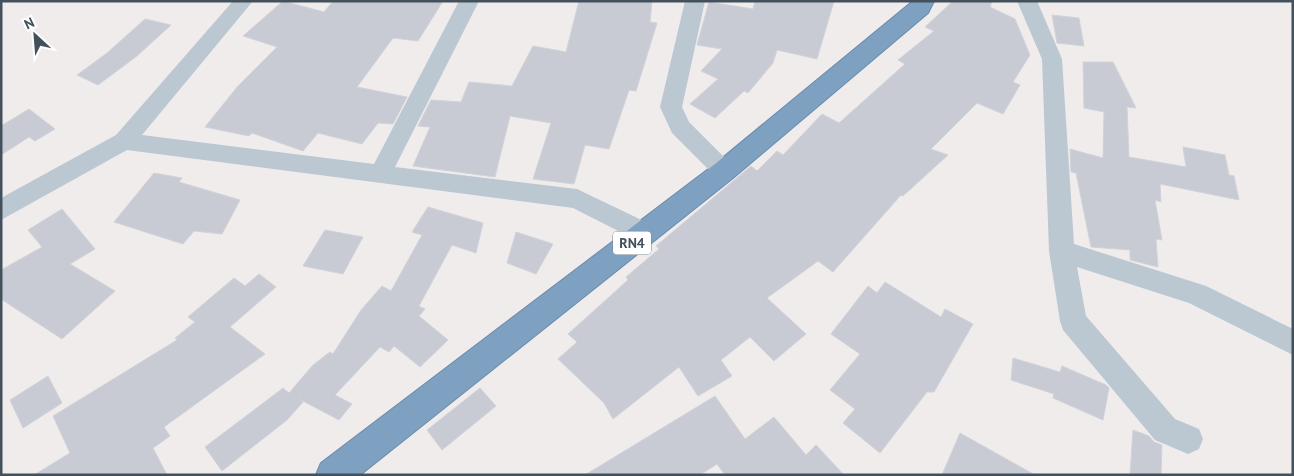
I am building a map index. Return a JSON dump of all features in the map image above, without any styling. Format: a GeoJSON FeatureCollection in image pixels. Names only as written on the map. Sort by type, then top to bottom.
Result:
{"type":"FeatureCollection","features":[{"type":"Feature","properties":{"kind":"highway","name":"RN4"},"geometry":{"type":"LineString","coordinates":[[332,475],[724,171],[920,8],[924,1]]}},
{"type":"Feature","properties":{"kind":"street"},"geometry":{"type":"LineString","coordinates":[[1,210],[124,141],[244,1]]}},
{"type":"Feature","properties":{"kind":"street"},"geometry":{"type":"LineString","coordinates":[[380,174],[469,1]]}},
{"type":"Feature","properties":{"kind":"street"},"geometry":{"type":"LineString","coordinates":[[695,1],[671,107],[680,127],[724,171]]}},
{"type":"Feature","properties":{"kind":"street"},"geometry":{"type":"LineString","coordinates":[[1027,1],[1052,59],[1062,251],[1073,321],[1165,430],[1188,439]]}},
{"type":"Feature","properties":{"kind":"street"},"geometry":{"type":"LineString","coordinates":[[124,141],[577,200],[645,233]]}},
{"type":"Feature","properties":{"kind":"street"},"geometry":{"type":"LineString","coordinates":[[1062,251],[1197,294],[1293,343]]}},
{"type":"Feature","properties":{"kind":"building"},"geometry":{"type":"Polygon","coordinates":[[[283,1],[324,12],[333,1],[443,1],[418,41],[393,38],[357,87],[407,97],[393,124],[378,123],[362,144],[318,133],[303,151],[252,133],[249,136],[205,127],[238,86],[277,47],[243,36],[283,1]]]}},
{"type":"Feature","properties":{"kind":"building"},"geometry":{"type":"Polygon","coordinates":[[[579,1],[652,1],[650,22],[657,23],[636,91],[629,90],[609,149],[585,145],[574,184],[533,179],[551,123],[510,116],[495,177],[413,166],[430,127],[418,126],[431,100],[461,102],[469,82],[512,86],[533,46],[566,52],[579,1]]]}},
{"type":"Feature","properties":{"kind":"building"},"geometry":{"type":"Polygon","coordinates":[[[755,1],[834,1],[817,59],[777,50],[773,63],[748,93],[744,91],[715,118],[690,104],[718,79],[701,71],[722,49],[697,45],[709,2],[753,9],[755,1]]]}},
{"type":"Feature","properties":{"kind":"building"},"geometry":{"type":"Polygon","coordinates":[[[953,1],[992,1],[990,7],[1015,19],[1030,55],[1013,82],[1020,85],[1003,114],[977,103],[931,149],[948,155],[903,196],[901,195],[833,272],[818,261],[767,298],[806,334],[774,361],[750,337],[721,360],[732,376],[698,396],[679,367],[613,419],[604,403],[558,359],[577,342],[568,334],[628,280],[626,277],[659,249],[656,246],[751,166],[757,171],[777,151],[783,155],[822,114],[839,123],[905,64],[898,60],[934,31],[925,27],[953,1]]]}},
{"type":"Feature","properties":{"kind":"building"},"geometry":{"type":"Polygon","coordinates":[[[1052,15],[1079,18],[1084,46],[1057,43],[1052,15]]]}},
{"type":"Feature","properties":{"kind":"building"},"geometry":{"type":"Polygon","coordinates":[[[145,19],[171,25],[137,56],[98,85],[77,75],[107,53],[145,19]]]}},
{"type":"Feature","properties":{"kind":"building"},"geometry":{"type":"Polygon","coordinates":[[[1083,62],[1113,62],[1136,108],[1127,107],[1129,157],[1186,167],[1183,147],[1225,155],[1229,175],[1234,176],[1239,200],[1160,184],[1161,202],[1155,200],[1162,240],[1156,239],[1158,267],[1130,260],[1130,250],[1091,247],[1076,173],[1071,172],[1070,149],[1103,158],[1104,112],[1084,108],[1083,62]]]}},
{"type":"Feature","properties":{"kind":"building"},"geometry":{"type":"Polygon","coordinates":[[[29,109],[55,129],[35,141],[29,137],[1,155],[1,126],[29,109]]]}},
{"type":"Feature","properties":{"kind":"building"},"geometry":{"type":"Polygon","coordinates":[[[154,173],[182,178],[179,182],[240,200],[222,234],[194,231],[183,244],[114,222],[154,173]]]}},
{"type":"Feature","properties":{"kind":"building"},"geometry":{"type":"Polygon","coordinates":[[[428,207],[483,223],[476,253],[452,245],[419,306],[425,309],[419,316],[448,340],[420,367],[394,346],[389,352],[380,347],[335,395],[352,404],[339,420],[299,399],[303,402],[287,420],[222,471],[205,447],[283,388],[289,393],[313,365],[330,352],[333,354],[361,310],[382,286],[391,291],[422,235],[412,232],[428,207]]]}},
{"type":"Feature","properties":{"kind":"building"},"geometry":{"type":"Polygon","coordinates":[[[62,209],[95,249],[70,264],[115,291],[62,339],[1,299],[1,270],[42,247],[28,230],[62,209]]]}},
{"type":"Feature","properties":{"kind":"building"},"geometry":{"type":"Polygon","coordinates":[[[325,230],[363,237],[343,274],[303,266],[325,230]]]}},
{"type":"Feature","properties":{"kind":"building"},"geometry":{"type":"Polygon","coordinates":[[[516,232],[553,244],[536,274],[507,263],[516,232]]]}},
{"type":"Feature","properties":{"kind":"building"},"geometry":{"type":"Polygon","coordinates":[[[259,274],[276,287],[230,327],[265,354],[164,427],[170,436],[153,448],[167,475],[34,475],[70,453],[53,416],[177,340],[175,338],[195,322],[188,317],[234,278],[245,286],[259,274]]]}},
{"type":"Feature","properties":{"kind":"building"},"geometry":{"type":"Polygon","coordinates":[[[885,282],[941,317],[945,309],[973,324],[934,392],[927,392],[880,453],[843,423],[855,409],[830,390],[860,354],[831,334],[868,286],[877,293],[885,282]]]}},
{"type":"Feature","properties":{"kind":"building"},"geometry":{"type":"Polygon","coordinates":[[[1013,358],[1060,372],[1062,366],[1106,385],[1109,388],[1103,420],[1053,398],[1054,394],[1011,380],[1013,358]]]}},
{"type":"Feature","properties":{"kind":"building"},"geometry":{"type":"Polygon","coordinates":[[[48,376],[62,403],[23,428],[10,400],[48,376]]]}},
{"type":"Feature","properties":{"kind":"building"},"geometry":{"type":"Polygon","coordinates":[[[480,388],[496,406],[442,450],[427,430],[480,388]]]}},
{"type":"Feature","properties":{"kind":"building"},"geometry":{"type":"Polygon","coordinates":[[[715,396],[745,439],[774,417],[806,455],[816,445],[844,475],[725,475],[717,464],[700,475],[585,475],[715,396]]]}},
{"type":"Feature","properties":{"kind":"building"},"geometry":{"type":"Polygon","coordinates":[[[1133,430],[1149,436],[1154,442],[1162,445],[1161,475],[1130,475],[1133,430]]]}},
{"type":"Feature","properties":{"kind":"building"},"geometry":{"type":"Polygon","coordinates":[[[960,433],[1035,475],[942,475],[960,433]]]}}]}
